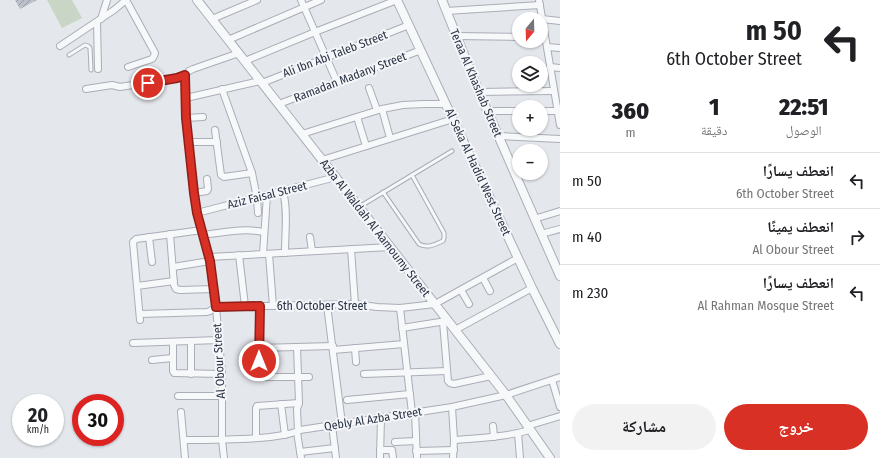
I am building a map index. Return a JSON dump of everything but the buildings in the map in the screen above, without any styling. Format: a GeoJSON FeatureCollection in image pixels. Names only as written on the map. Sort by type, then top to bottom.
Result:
{"type":"FeatureCollection","features":[{"type":"Feature","properties":{"kind":"street"},"geometry":{"type":"LineString","coordinates":[[98,66],[99,20],[107,0]]}},
{"type":"Feature","properties":{"kind":"street"},"geometry":{"type":"LineString","coordinates":[[60,46],[114,10],[126,0],[155,53],[153,58],[128,67]]}},
{"type":"Feature","properties":{"kind":"street","name":"Azba Al Waldah Al Aamoumy Street"},"geometry":{"type":"LineString","coordinates":[[197,0],[435,304],[446,321],[455,330],[506,395],[550,458]]}},
{"type":"Feature","properties":{"kind":"street"},"geometry":{"type":"LineString","coordinates":[[212,19],[257,0]]}},
{"type":"Feature","properties":{"kind":"street"},"geometry":{"type":"LineString","coordinates":[[301,0],[337,82]]}},
{"type":"Feature","properties":{"kind":"street"},"geometry":{"type":"LineString","coordinates":[[228,40],[321,0]]}},
{"type":"Feature","properties":{"kind":"street"},"geometry":{"type":"LineString","coordinates":[[245,61],[397,0]]}},
{"type":"Feature","properties":{"kind":"street","name":"Al Seka Al Hadid West Street"},"geometry":{"type":"LineString","coordinates":[[397,0],[532,288],[560,344]]}},
{"type":"Feature","properties":{"kind":"street","name":"Teraa Al Khashab Street"},"geometry":{"type":"LineString","coordinates":[[442,0],[479,92],[560,276]]}},
{"type":"Feature","properties":{"kind":"street"},"geometry":{"type":"LineString","coordinates":[[446,11],[539,3]]}},
{"type":"Feature","properties":{"kind":"street"},"geometry":{"type":"LineString","coordinates":[[548,20],[560,21]]}},
{"type":"Feature","properties":{"kind":"street","name":"Ali Ibn Abi Taleb Street"},"geometry":{"type":"LineString","coordinates":[[186,98],[222,89],[261,82],[409,25]]}},
{"type":"Feature","properties":{"kind":"street"},"geometry":{"type":"LineString","coordinates":[[457,36],[512,38]]}},
{"type":"Feature","properties":{"kind":"street"},"geometry":{"type":"LineString","coordinates":[[548,47],[560,48]]}},
{"type":"Feature","properties":{"kind":"street"},"geometry":{"type":"LineString","coordinates":[[547,48],[550,67],[556,89],[560,124]]}},
{"type":"Feature","properties":{"kind":"street","name":"Ramadan Madany Street"},"geometry":{"type":"LineString","coordinates":[[279,104],[421,50]]}},
{"type":"Feature","properties":{"kind":"street"},"geometry":{"type":"LineString","coordinates":[[86,88],[112,85],[120,87],[177,78],[185,75],[193,69],[239,53]]}},
{"type":"Feature","properties":{"kind":"street"},"geometry":{"type":"LineString","coordinates":[[550,67],[560,68]]}},
{"type":"Feature","properties":{"kind":"street","name":"Al Obour Street"},"geometry":{"type":"LineString","coordinates":[[185,75],[186,118],[194,193],[197,213],[209,259],[216,307],[222,374],[222,440],[224,458]]}},
{"type":"Feature","properties":{"kind":"street"},"geometry":{"type":"LineString","coordinates":[[369,88],[390,138]]}},
{"type":"Feature","properties":{"kind":"street"},"geometry":{"type":"LineString","coordinates":[[222,89],[252,173],[257,198],[258,213]]}},
{"type":"Feature","properties":{"kind":"street"},"geometry":{"type":"LineString","coordinates":[[479,92],[556,89]]}},
{"type":"Feature","properties":{"kind":"street"},"geometry":{"type":"LineString","coordinates":[[302,134],[379,109],[410,105],[446,104]]}},
{"type":"Feature","properties":{"kind":"street"},"geometry":{"type":"LineString","coordinates":[[487,110],[512,111]]}},
{"type":"Feature","properties":{"kind":"street"},"geometry":{"type":"LineString","coordinates":[[548,111],[559,111]]}},
{"type":"Feature","properties":{"kind":"street"},"geometry":{"type":"LineString","coordinates":[[186,118],[203,117]]}},
{"type":"Feature","properties":{"kind":"street"},"geometry":{"type":"LineString","coordinates":[[356,117],[366,146]]}},
{"type":"Feature","properties":{"kind":"street"},"geometry":{"type":"LineString","coordinates":[[322,160],[453,119]]}},
{"type":"Feature","properties":{"kind":"street"},"geometry":{"type":"LineString","coordinates":[[215,130],[221,175],[224,177],[252,173]]}},
{"type":"Feature","properties":{"kind":"street"},"geometry":{"type":"LineString","coordinates":[[498,136],[560,139]]}},
{"type":"Feature","properties":{"kind":"street"},"geometry":{"type":"LineString","coordinates":[[189,142],[216,142]]}},
{"type":"Feature","properties":{"kind":"street","name":"Aziz Faisal Street"},"geometry":{"type":"LineString","coordinates":[[197,213],[336,177]]}},
{"type":"Feature","properties":{"kind":"street"},"geometry":{"type":"LineString","coordinates":[[194,193],[207,191],[207,179]]}},
{"type":"Feature","properties":{"kind":"street"},"geometry":{"type":"LineString","coordinates":[[283,191],[286,209],[284,253]]}},
{"type":"Feature","properties":{"kind":"street"},"geometry":{"type":"LineString","coordinates":[[267,195],[264,232],[273,306]]}},
{"type":"Feature","properties":{"kind":"street"},"geometry":{"type":"LineString","coordinates":[[534,219],[560,211]]}},
{"type":"Feature","properties":{"kind":"street"},"geometry":{"type":"LineString","coordinates":[[541,234],[560,229]]}},
{"type":"Feature","properties":{"kind":"street"},"geometry":{"type":"LineString","coordinates":[[174,281],[137,286],[133,242],[136,238],[170,234],[246,230],[264,232]]}},
{"type":"Feature","properties":{"kind":"street"},"geometry":{"type":"LineString","coordinates":[[170,234],[176,289],[214,289]]}},
{"type":"Feature","properties":{"kind":"street"},"geometry":{"type":"LineString","coordinates":[[149,237],[152,262]]}},
{"type":"Feature","properties":{"kind":"street"},"geometry":{"type":"LineString","coordinates":[[310,237],[312,251]]}},
{"type":"Feature","properties":{"kind":"street"},"geometry":{"type":"LineString","coordinates":[[173,267],[209,259],[239,255],[390,246]]}},
{"type":"Feature","properties":{"kind":"street"},"geometry":{"type":"LineString","coordinates":[[351,249],[355,304]]}},
{"type":"Feature","properties":{"kind":"street"},"geometry":{"type":"LineString","coordinates":[[239,255],[245,306]]}},
{"type":"Feature","properties":{"kind":"street"},"geometry":{"type":"LineString","coordinates":[[435,304],[518,258]]}},
{"type":"Feature","properties":{"kind":"street"},"geometry":{"type":"LineString","coordinates":[[483,278],[490,291]]}},
{"type":"Feature","properties":{"kind":"street","name":"6th October Street"},"geometry":{"type":"LineString","coordinates":[[137,286],[140,317],[207,312],[216,307],[355,304],[400,308],[435,304]]}},
{"type":"Feature","properties":{"kind":"street"},"geometry":{"type":"LineString","coordinates":[[455,330],[532,288]]}},
{"type":"Feature","properties":{"kind":"street"},"geometry":{"type":"LineString","coordinates":[[461,290],[469,304]]}},
{"type":"Feature","properties":{"kind":"street"},"geometry":{"type":"LineString","coordinates":[[328,305],[342,424]]}},
{"type":"Feature","properties":{"kind":"street"},"geometry":{"type":"LineString","coordinates":[[260,306],[259,373],[261,376],[309,377]]}},
{"type":"Feature","properties":{"kind":"street"},"geometry":{"type":"LineString","coordinates":[[400,308],[407,372],[414,413],[417,458]]}},
{"type":"Feature","properties":{"kind":"street"},"geometry":{"type":"LineString","coordinates":[[402,328],[446,321],[448,381],[452,384],[491,376]]}},
{"type":"Feature","properties":{"kind":"street"},"geometry":{"type":"LineString","coordinates":[[133,343],[219,340]]}},
{"type":"Feature","properties":{"kind":"street"},"geometry":{"type":"LineString","coordinates":[[191,341],[191,374]]}},
{"type":"Feature","properties":{"kind":"street"},"geometry":{"type":"LineString","coordinates":[[173,342],[174,373],[222,374]]}},
{"type":"Feature","properties":{"kind":"street"},"geometry":{"type":"LineString","coordinates":[[259,348],[355,348],[404,344]]}},
{"type":"Feature","properties":{"kind":"street"},"geometry":{"type":"LineString","coordinates":[[297,347],[299,403],[297,409],[301,455],[335,448]]}},
{"type":"Feature","properties":{"kind":"street"},"geometry":{"type":"LineString","coordinates":[[355,348],[356,362]]}},
{"type":"Feature","properties":{"kind":"street"},"geometry":{"type":"LineString","coordinates":[[152,360],[173,358]]}},
{"type":"Feature","properties":{"kind":"street"},"geometry":{"type":"LineString","coordinates":[[364,374],[447,371]]}},
{"type":"Feature","properties":{"kind":"street","name":"Qebly Al Azba Street"},"geometry":{"type":"LineString","coordinates":[[184,440],[222,440],[285,435],[298,431],[332,425],[452,407],[506,395],[560,377]]}},
{"type":"Feature","properties":{"kind":"street"},"geometry":{"type":"LineString","coordinates":[[552,380],[560,407]]}},
{"type":"Feature","properties":{"kind":"street"},"geometry":{"type":"LineString","coordinates":[[347,400],[410,394]]}},
{"type":"Feature","properties":{"kind":"street"},"geometry":{"type":"LineString","coordinates":[[178,396],[222,396]]}},
{"type":"Feature","properties":{"kind":"street"},"geometry":{"type":"LineString","coordinates":[[256,438],[256,406],[299,403]]}},
{"type":"Feature","properties":{"kind":"street"},"geometry":{"type":"LineString","coordinates":[[280,404],[285,435]]}},
{"type":"Feature","properties":{"kind":"street"},"geometry":{"type":"LineString","coordinates":[[452,407],[454,440],[453,458]]}},
{"type":"Feature","properties":{"kind":"street"},"geometry":{"type":"LineString","coordinates":[[181,412],[185,458]]}},
{"type":"Feature","properties":{"kind":"street"},"geometry":{"type":"LineString","coordinates":[[454,440],[494,437],[518,433],[560,416]]}},
{"type":"Feature","properties":{"kind":"street"},"geometry":{"type":"LineString","coordinates":[[380,458],[381,418]]}},
{"type":"Feature","properties":{"kind":"street"},"geometry":{"type":"LineString","coordinates":[[332,425],[336,458]]}},
{"type":"Feature","properties":{"kind":"street"},"geometry":{"type":"LineString","coordinates":[[493,426],[494,437]]}},
{"type":"Feature","properties":{"kind":"street"},"geometry":{"type":"LineString","coordinates":[[518,433],[520,458]]}},
{"type":"Feature","properties":{"kind":"street"},"geometry":{"type":"LineString","coordinates":[[395,442],[416,441]]}},
{"type":"Feature","properties":{"kind":"street"},"geometry":{"type":"LineString","coordinates":[[380,450],[392,450],[393,458]]}},
{"type":"Feature","properties":{"kind":"street"},"geometry":{"type":"LineString","coordinates":[[416,451],[454,450]]}},
{"type":"Feature","properties":{"kind":"lane"},"geometry":{"type":"LineString","coordinates":[[69,55],[85,45],[88,46],[90,48],[91,70]]}},
{"type":"Feature","properties":{"kind":"lane"},"geometry":{"type":"LineString","coordinates":[[90,63],[98,66]]}},
{"type":"Feature","properties":{"kind":"lane"},"geometry":{"type":"LineString","coordinates":[[359,207],[452,151]]}},
{"type":"Feature","properties":{"kind":"lane"},"geometry":{"type":"LineString","coordinates":[[384,192],[419,244],[425,247],[443,241],[444,233],[412,175]]}},
{"type":"Feature","properties":{"kind":"green space"},"geometry":{"type":"Polygon","coordinates":[[[47,0],[72,0],[82,18],[62,28],[47,0]]]}},
{"type":"Feature","properties":{"kind":"route"},"geometry":{"type":"LineString","coordinates":[[148,83],[177,78],[185,75],[186,118],[194,193],[197,213],[210,261],[216,307],[260,306],[259,361]]}}]}
